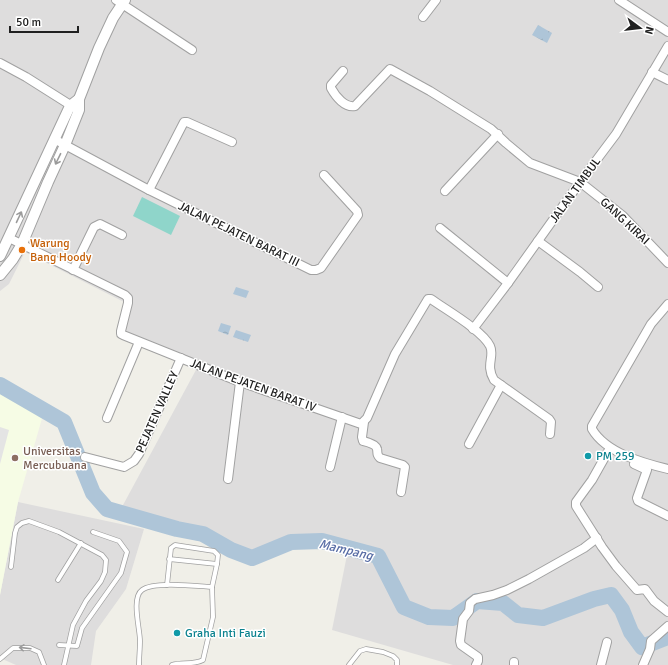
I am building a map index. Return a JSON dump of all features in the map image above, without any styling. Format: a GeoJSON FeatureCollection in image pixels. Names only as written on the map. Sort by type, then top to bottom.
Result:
{"type":"FeatureCollection","features":[{"type":"Feature","properties":{"kind":"street"},"geometry":{"type":"LineString","coordinates":[[423,17],[436,0]]}},
{"type":"Feature","properties":{"kind":"street"},"geometry":{"type":"LineString","coordinates":[[619,0],[668,32]]}},
{"type":"Feature","properties":{"kind":"street"},"geometry":{"type":"LineString","coordinates":[[0,256],[54,139],[79,99],[104,37],[121,1],[192,50]]}},
{"type":"Feature","properties":{"kind":"street","name":"JALAN TIMBUL"},"geometry":{"type":"LineString","coordinates":[[473,328],[508,283],[616,134],[668,46]]}},
{"type":"Feature","properties":{"kind":"street"},"geometry":{"type":"LineString","coordinates":[[0,62],[74,108]]}},
{"type":"Feature","properties":{"kind":"street","name":"GANG KIRAI"},"geometry":{"type":"LineString","coordinates":[[343,71],[331,88],[348,106],[355,106],[388,70],[393,69],[498,134],[506,143],[530,163],[580,182],[623,216],[668,263]]}},
{"type":"Feature","properties":{"kind":"street"},"geometry":{"type":"LineString","coordinates":[[652,72],[668,80]]}},
{"type":"Feature","properties":{"kind":"street"},"geometry":{"type":"LineString","coordinates":[[0,276],[22,244],[65,145],[74,108]]}},
{"type":"Feature","properties":{"kind":"street"},"geometry":{"type":"LineString","coordinates":[[149,190],[184,122],[232,142]]}},
{"type":"Feature","properties":{"kind":"street"},"geometry":{"type":"LineString","coordinates":[[446,191],[498,134]]}},
{"type":"Feature","properties":{"kind":"street","name":"JALAN PEJATEN BARAT III"},"geometry":{"type":"LineString","coordinates":[[54,139],[149,190],[311,270],[321,268],[356,219],[358,213],[324,175]]}},
{"type":"Feature","properties":{"kind":"street"},"geometry":{"type":"LineString","coordinates":[[73,270],[94,227],[97,224],[100,224],[122,235]]}},
{"type":"Feature","properties":{"kind":"street"},"geometry":{"type":"LineString","coordinates":[[440,228],[508,283]]}},
{"type":"Feature","properties":{"kind":"street","name":"JALAN PEJATEN BARAT IV"},"geometry":{"type":"LineString","coordinates":[[9,238],[125,295],[128,298],[128,303],[121,334],[240,382],[360,423],[364,422]]}},
{"type":"Feature","properties":{"kind":"street"},"geometry":{"type":"LineString","coordinates":[[538,241],[580,272],[598,288]]}},
{"type":"Feature","properties":{"kind":"street"},"geometry":{"type":"LineString","coordinates":[[401,492],[405,467],[404,465],[380,458],[376,453],[376,446],[363,441],[362,437],[364,422],[395,354],[428,299],[431,299],[473,328],[484,338],[490,346],[490,374],[494,380],[549,419],[551,422],[550,434]]}},
{"type":"Feature","properties":{"kind":"street"},"geometry":{"type":"LineString","coordinates":[[668,304],[651,324],[592,426],[594,434],[609,450],[647,470],[637,500],[668,516]]}},
{"type":"Feature","properties":{"kind":"street"},"geometry":{"type":"LineString","coordinates":[[108,418],[139,342]]}},
{"type":"Feature","properties":{"kind":"street","name":"PEJATEN VALLEY"},"geometry":{"type":"LineString","coordinates":[[85,457],[124,467],[134,461],[139,454],[181,358]]}},
{"type":"Feature","properties":{"kind":"street"},"geometry":{"type":"LineString","coordinates":[[228,479],[240,382]]}},
{"type":"Feature","properties":{"kind":"street"},"geometry":{"type":"LineString","coordinates":[[469,444],[501,385]]}},
{"type":"Feature","properties":{"kind":"street"},"geometry":{"type":"LineString","coordinates":[[330,467],[342,417]]}},
{"type":"Feature","properties":{"kind":"street"},"geometry":{"type":"LineString","coordinates":[[609,450],[668,469]]}},
{"type":"Feature","properties":{"kind":"street"},"geometry":{"type":"LineString","coordinates":[[609,450],[592,480],[576,502],[576,506],[616,566],[637,590],[645,589],[654,601],[668,612]]}},
{"type":"Feature","properties":{"kind":"street"},"geometry":{"type":"LineString","coordinates":[[476,665],[478,657],[461,645],[460,641],[463,619],[475,599],[493,596],[529,579],[584,548],[597,538]]}},
{"type":"Feature","properties":{"kind":"street"},"geometry":{"type":"LineString","coordinates":[[643,665],[651,645],[668,626]]}},
{"type":"Feature","properties":{"kind":"street"},"geometry":{"type":"LineString","coordinates":[[601,665],[607,642]]}},
{"type":"Feature","properties":{"kind":"lane"},"geometry":{"type":"LineString","coordinates":[[11,567],[17,527],[22,523],[29,521],[50,528],[81,543],[102,555],[106,560],[107,566],[101,582],[86,601],[73,625],[64,665]]}},
{"type":"Feature","properties":{"kind":"lane"},"geometry":{"type":"LineString","coordinates":[[59,645],[77,646],[82,628],[121,573],[127,552],[119,541],[92,532]]}},
{"type":"Feature","properties":{"kind":"lane"},"geometry":{"type":"LineString","coordinates":[[58,580],[81,543]]}},
{"type":"Feature","properties":{"kind":"lane"},"geometry":{"type":"LineString","coordinates":[[167,585],[171,548],[175,545],[214,552],[218,555],[212,587],[213,617],[202,660],[195,665],[172,665]]}},
{"type":"Feature","properties":{"kind":"lane"},"geometry":{"type":"LineString","coordinates":[[170,559],[217,564]]}},
{"type":"Feature","properties":{"kind":"lane"},"geometry":{"type":"LineString","coordinates":[[139,665],[140,640],[137,608],[138,597],[141,590],[148,587],[167,585],[212,587]]}},
{"type":"Feature","properties":{"kind":"lane"},"geometry":{"type":"LineString","coordinates":[[0,659],[13,648],[30,648],[39,652],[44,665]]}},
{"type":"Feature","properties":{"kind":"lane"},"geometry":{"type":"LineString","coordinates":[[349,665],[360,652],[366,649],[393,656],[397,660],[397,665]]}},
{"type":"Feature","properties":{"kind":"shaded area"},"geometry":{"type":"Polygon","coordinates":[[[0,0],[668,0],[668,665],[453,665],[332,630],[349,545],[300,540],[260,558],[116,518],[197,368],[117,327],[124,302],[25,252],[9,284],[0,291],[0,0]]]}},
{"type":"Feature","properties":{"kind":"shaded area"},"geometry":{"type":"Polygon","coordinates":[[[142,197],[180,216],[171,235],[133,216],[142,197]]]}},
{"type":"Feature","properties":{"kind":"shaded area","name":"Universitas Mercubuana"},"geometry":{"type":"Polygon","coordinates":[[[0,390],[43,415],[18,502],[0,595],[0,390]]]}},
{"type":"Feature","properties":{"kind":"shaded area"},"geometry":{"type":"Polygon","coordinates":[[[0,427],[9,430],[0,464],[0,427]]]}},
{"type":"Feature","properties":{"kind":"shaded area"},"geometry":{"type":"Polygon","coordinates":[[[18,502],[144,529],[126,589],[96,631],[91,665],[16,665],[0,658],[0,595],[18,502]]]}},
{"type":"Feature","properties":{"kind":"water"},"geometry":{"type":"Polygon","coordinates":[[[538,25],[552,33],[547,43],[532,35],[538,25]]]}},
{"type":"Feature","properties":{"kind":"water"},"geometry":{"type":"Polygon","coordinates":[[[236,287],[249,291],[246,298],[233,294],[236,287]]]}},
{"type":"Feature","properties":{"kind":"water"},"geometry":{"type":"Polygon","coordinates":[[[221,323],[231,326],[228,335],[218,331],[221,323]]]}},
{"type":"Feature","properties":{"kind":"water"},"geometry":{"type":"Polygon","coordinates":[[[236,330],[251,335],[248,342],[233,337],[236,330]]]}},
{"type":"Feature","properties":{"kind":"waterway","name":"Mampang"},"geometry":{"type":"LineString","coordinates":[[0,385],[64,422],[93,493],[107,509],[177,529],[203,534],[231,550],[252,558],[291,542],[322,541],[378,556],[404,607],[429,617],[453,618],[477,601],[503,603],[518,615],[543,618],[594,599],[611,595],[622,610],[631,632],[642,647],[668,637]]}},
{"type":"Feature","properties":{"kind":"place","name":"Warung Bang Hoody"},"geometry":{"type":"Point","coordinates":[22,250]}},
{"type":"Feature","properties":{"kind":"place","name":"PM 259"},"geometry":{"type":"Point","coordinates":[588,456]}},
{"type":"Feature","properties":{"kind":"place","name":"Universitas Mercubuana"},"geometry":{"type":"Point","coordinates":[15,458]}},
{"type":"Feature","properties":{"kind":"place","name":"Graha Inti Fauzi"},"geometry":{"type":"Point","coordinates":[177,633]}}]}
